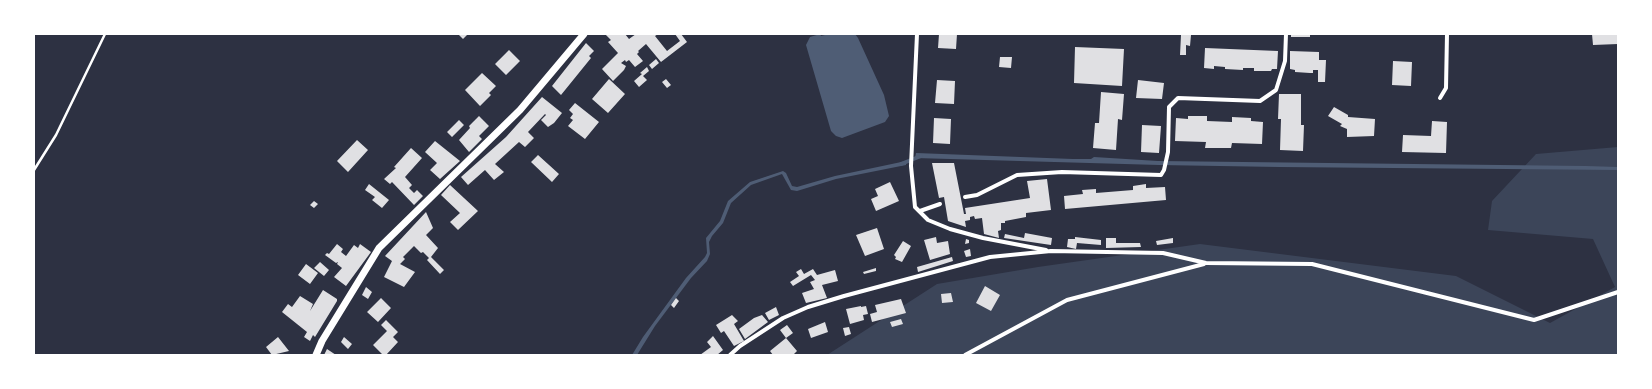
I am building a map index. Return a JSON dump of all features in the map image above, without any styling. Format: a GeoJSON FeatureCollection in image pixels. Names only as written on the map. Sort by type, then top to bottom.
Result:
{"type":"FeatureCollection","features":[{"type":"Feature","properties":{"kind":"street"},"geometry":{"type":"LineString","coordinates":[[316,355],[322,341],[379,248],[520,110],[584,34]]}},
{"type":"Feature","properties":{"kind":"street"},"geometry":{"type":"LineString","coordinates":[[918,34],[911,166],[915,207],[928,220],[950,229],[983,238],[1051,251]]}},
{"type":"Feature","properties":{"kind":"street"},"geometry":{"type":"LineString","coordinates":[[965,198],[977,196],[1017,175],[1062,172],[1161,174],[1164,170],[1168,152],[1169,107],[1178,98],[1260,102],[1276,90],[1285,61],[1286,34]]}},
{"type":"Feature","properties":{"kind":"street"},"geometry":{"type":"LineString","coordinates":[[1440,98],[1446,88],[1447,34]]}},
{"type":"Feature","properties":{"kind":"street"},"geometry":{"type":"LineString","coordinates":[[920,212],[940,204]]}},
{"type":"Feature","properties":{"kind":"street"},"geometry":{"type":"LineString","coordinates":[[730,355],[740,346],[783,318],[808,307],[990,256],[1051,251],[1163,254],[1206,263],[1312,264],[1534,320],[1618,292]]}},
{"type":"Feature","properties":{"kind":"street"},"geometry":{"type":"LineString","coordinates":[[965,355],[1067,300],[1206,263]]}},
{"type":"Feature","properties":{"kind":"path"},"geometry":{"type":"LineString","coordinates":[[34,170],[56,135],[105,34]]}},
{"type":"Feature","properties":{"kind":"shaded area"},"geometry":{"type":"Polygon","coordinates":[[[820,34],[821,36],[829,34],[855,34],[858,38],[884,95],[889,116],[885,122],[842,138],[836,136],[831,131],[806,45],[810,37],[820,34]]]}},
{"type":"Feature","properties":{"kind":"shaded area"},"geometry":{"type":"Polygon","coordinates":[[[1618,147],[1618,355],[827,355],[937,284],[1038,267],[1200,244],[1456,276],[1550,323],[1615,287],[1593,239],[1488,230],[1492,201],[1536,154],[1618,147]]]}},
{"type":"Feature","properties":{"kind":"shaded area"},"geometry":{"type":"Polygon","coordinates":[[[916,153],[1073,159],[1091,159],[1094,157],[1158,161],[1586,166],[1618,167],[1618,170],[1159,165],[915,158],[916,153]]]}},
{"type":"Feature","properties":{"kind":"shaded area"},"geometry":{"type":"Polygon","coordinates":[[[906,161],[906,165],[836,179],[797,191],[791,190],[782,174],[751,185],[731,203],[723,223],[709,242],[710,254],[707,261],[691,278],[655,326],[637,355],[632,355],[643,337],[686,278],[705,257],[707,253],[706,238],[720,221],[728,201],[750,182],[783,171],[786,173],[792,186],[797,187],[835,176],[906,161]]]}},
{"type":"Feature","properties":{"kind":"building"},"geometry":{"type":"Polygon","coordinates":[[[605,34],[625,34],[629,39],[636,34],[658,34],[655,36],[667,51],[680,41],[675,34],[681,34],[687,42],[661,62],[646,44],[638,51],[639,52],[637,54],[643,61],[635,67],[629,60],[626,62],[625,60],[621,63],[626,66],[624,70],[613,81],[602,69],[618,53],[608,42],[611,40],[605,34]]]}},
{"type":"Feature","properties":{"kind":"building"},"geometry":{"type":"Polygon","coordinates":[[[939,34],[957,34],[956,49],[938,48],[939,34]]]}},
{"type":"Feature","properties":{"kind":"building"},"geometry":{"type":"Polygon","coordinates":[[[1291,34],[1310,34],[1310,37],[1291,37],[1291,34]]]}},
{"type":"Feature","properties":{"kind":"building"},"geometry":{"type":"Polygon","coordinates":[[[1592,34],[1618,34],[1618,44],[1593,45],[1592,34]]]}},
{"type":"Feature","properties":{"kind":"building"},"geometry":{"type":"Polygon","coordinates":[[[459,35],[467,35],[463,39],[459,35]]]}},
{"type":"Feature","properties":{"kind":"building"},"geometry":{"type":"Polygon","coordinates":[[[1181,35],[1191,35],[1190,46],[1186,45],[1186,55],[1180,55],[1181,35]]]}},
{"type":"Feature","properties":{"kind":"building"},"geometry":{"type":"Polygon","coordinates":[[[586,43],[594,51],[589,56],[591,58],[561,95],[552,86],[586,43]]]}},
{"type":"Feature","properties":{"kind":"building"},"geometry":{"type":"Polygon","coordinates":[[[1075,47],[1124,49],[1122,86],[1074,83],[1075,47]]]}},
{"type":"Feature","properties":{"kind":"building"},"geometry":{"type":"Polygon","coordinates":[[[1205,48],[1278,51],[1277,69],[1272,69],[1271,71],[1254,71],[1254,68],[1243,68],[1243,70],[1225,69],[1225,67],[1214,66],[1214,69],[1204,68],[1205,48]]]}},
{"type":"Feature","properties":{"kind":"building"},"geometry":{"type":"Polygon","coordinates":[[[509,50],[520,61],[506,75],[495,64],[509,50]]]}},
{"type":"Feature","properties":{"kind":"building"},"geometry":{"type":"Polygon","coordinates":[[[1290,51],[1319,52],[1319,60],[1326,60],[1325,82],[1318,82],[1318,70],[1313,70],[1313,73],[1310,73],[1295,72],[1295,70],[1290,69],[1290,51]]]}},
{"type":"Feature","properties":{"kind":"building"},"geometry":{"type":"Polygon","coordinates":[[[1000,57],[1012,57],[1011,68],[999,67],[1000,57]]]}},
{"type":"Feature","properties":{"kind":"building"},"geometry":{"type":"Polygon","coordinates":[[[656,59],[659,63],[652,69],[649,65],[656,59]]]}},
{"type":"Feature","properties":{"kind":"building"},"geometry":{"type":"Polygon","coordinates":[[[1393,61],[1412,62],[1411,86],[1392,85],[1393,61]]]}},
{"type":"Feature","properties":{"kind":"building"},"geometry":{"type":"Polygon","coordinates":[[[647,67],[649,71],[643,76],[647,80],[639,87],[634,81],[647,67]]]}},
{"type":"Feature","properties":{"kind":"building"},"geometry":{"type":"Polygon","coordinates":[[[482,73],[496,86],[489,93],[491,95],[480,106],[465,90],[482,73]]]}},
{"type":"Feature","properties":{"kind":"building"},"geometry":{"type":"Polygon","coordinates":[[[609,79],[625,94],[608,113],[592,99],[609,79]]]}},
{"type":"Feature","properties":{"kind":"building"},"geometry":{"type":"Polygon","coordinates":[[[666,79],[671,85],[667,88],[662,82],[666,79]]]}},
{"type":"Feature","properties":{"kind":"building"},"geometry":{"type":"Polygon","coordinates":[[[937,80],[955,81],[954,104],[935,103],[937,80]]]}},
{"type":"Feature","properties":{"kind":"building"},"geometry":{"type":"Polygon","coordinates":[[[1138,80],[1164,83],[1162,99],[1136,98],[1138,80]]]}},
{"type":"Feature","properties":{"kind":"building"},"geometry":{"type":"Polygon","coordinates":[[[1101,92],[1124,94],[1122,120],[1118,119],[1116,150],[1093,148],[1095,123],[1099,123],[1101,92]]]}},
{"type":"Feature","properties":{"kind":"building"},"geometry":{"type":"Polygon","coordinates":[[[1279,94],[1301,94],[1301,125],[1304,125],[1303,151],[1280,150],[1281,119],[1278,119],[1279,94]]]}},
{"type":"Feature","properties":{"kind":"building"},"geometry":{"type":"Polygon","coordinates":[[[542,97],[562,113],[554,123],[548,127],[541,120],[546,115],[545,114],[528,132],[534,138],[525,147],[519,142],[495,164],[504,172],[494,180],[485,170],[468,185],[461,177],[506,137],[542,97]]]}},
{"type":"Feature","properties":{"kind":"building"},"geometry":{"type":"Polygon","coordinates":[[[575,103],[599,122],[585,139],[568,126],[573,120],[570,118],[573,114],[569,110],[575,103]]]}},
{"type":"Feature","properties":{"kind":"building"},"geometry":{"type":"Polygon","coordinates":[[[1334,107],[1348,115],[1348,117],[1375,119],[1374,136],[1347,137],[1347,129],[1340,126],[1342,124],[1328,116],[1334,107]]]}},
{"type":"Feature","properties":{"kind":"building"},"geometry":{"type":"Polygon","coordinates":[[[479,116],[489,126],[479,136],[482,139],[469,152],[459,140],[470,128],[469,126],[479,116]]]}},
{"type":"Feature","properties":{"kind":"building"},"geometry":{"type":"Polygon","coordinates":[[[1188,116],[1207,116],[1207,121],[1232,122],[1232,117],[1251,118],[1251,121],[1263,122],[1262,144],[1232,143],[1231,148],[1205,148],[1206,142],[1175,141],[1176,118],[1188,119],[1188,116]]]}},
{"type":"Feature","properties":{"kind":"building"},"geometry":{"type":"Polygon","coordinates":[[[934,118],[951,119],[950,144],[933,143],[934,118]]]}},
{"type":"Feature","properties":{"kind":"building"},"geometry":{"type":"Polygon","coordinates":[[[459,120],[464,125],[452,137],[447,132],[459,120]]]}},
{"type":"Feature","properties":{"kind":"building"},"geometry":{"type":"Polygon","coordinates":[[[1432,121],[1447,122],[1446,153],[1402,152],[1403,135],[1431,136],[1432,121]]]}},
{"type":"Feature","properties":{"kind":"building"},"geometry":{"type":"Polygon","coordinates":[[[1142,125],[1161,126],[1159,153],[1141,152],[1142,125]]]}},
{"type":"Feature","properties":{"kind":"building"},"geometry":{"type":"Polygon","coordinates":[[[357,140],[368,150],[348,172],[337,161],[357,140]]]}},
{"type":"Feature","properties":{"kind":"building"},"geometry":{"type":"Polygon","coordinates":[[[435,141],[460,161],[440,179],[430,170],[437,163],[425,152],[435,141]]]}},
{"type":"Feature","properties":{"kind":"building"},"geometry":{"type":"Polygon","coordinates":[[[411,148],[422,158],[405,177],[412,185],[409,188],[414,193],[417,190],[423,196],[414,205],[392,182],[390,184],[384,179],[396,168],[394,167],[411,148]]]}},
{"type":"Feature","properties":{"kind":"building"},"geometry":{"type":"Polygon","coordinates":[[[538,155],[559,174],[552,182],[531,162],[538,155]]]}},
{"type":"Feature","properties":{"kind":"building"},"geometry":{"type":"Polygon","coordinates":[[[932,163],[954,163],[964,214],[966,214],[965,208],[1030,198],[1027,181],[1047,179],[1051,210],[1026,213],[1026,217],[1001,223],[1001,230],[998,231],[999,238],[984,234],[982,218],[975,219],[974,216],[970,217],[970,220],[965,221],[966,227],[948,221],[944,197],[939,198],[932,163]]]}},
{"type":"Feature","properties":{"kind":"building"},"geometry":{"type":"Polygon","coordinates":[[[890,182],[899,201],[876,211],[871,199],[878,196],[875,189],[890,182]]]}},
{"type":"Feature","properties":{"kind":"building"},"geometry":{"type":"Polygon","coordinates":[[[369,184],[389,200],[382,208],[372,200],[375,197],[365,190],[369,184]]]}},
{"type":"Feature","properties":{"kind":"building"},"geometry":{"type":"Polygon","coordinates":[[[1146,184],[1146,188],[1165,187],[1166,200],[1065,209],[1064,196],[1083,194],[1082,190],[1096,189],[1096,193],[1133,190],[1133,186],[1146,184]]]}},
{"type":"Feature","properties":{"kind":"building"},"geometry":{"type":"Polygon","coordinates":[[[450,185],[478,211],[458,230],[450,222],[460,213],[441,195],[450,185]]]}},
{"type":"Feature","properties":{"kind":"building"},"geometry":{"type":"Polygon","coordinates":[[[314,201],[318,204],[314,208],[310,205],[314,201]]]}},
{"type":"Feature","properties":{"kind":"building"},"geometry":{"type":"Polygon","coordinates":[[[426,212],[433,228],[426,235],[438,248],[431,257],[444,270],[440,274],[427,260],[429,258],[414,246],[403,257],[405,259],[400,264],[415,272],[404,287],[384,277],[392,261],[385,256],[426,212]]]}},
{"type":"Feature","properties":{"kind":"building"},"geometry":{"type":"Polygon","coordinates":[[[877,228],[884,249],[865,256],[856,235],[877,228]]]}},
{"type":"Feature","properties":{"kind":"building"},"geometry":{"type":"Polygon","coordinates":[[[1025,233],[1052,238],[1051,245],[1004,238],[1005,234],[1024,238],[1025,233]]]}},
{"type":"Feature","properties":{"kind":"building"},"geometry":{"type":"Polygon","coordinates":[[[936,237],[937,243],[948,241],[950,254],[930,260],[924,240],[936,237]]]}},
{"type":"Feature","properties":{"kind":"building"},"geometry":{"type":"Polygon","coordinates":[[[1075,237],[1101,240],[1101,245],[1077,243],[1076,249],[1067,247],[1068,239],[1075,239],[1075,237]]]}},
{"type":"Feature","properties":{"kind":"building"},"geometry":{"type":"Polygon","coordinates":[[[1106,238],[1116,238],[1116,243],[1140,243],[1141,247],[1106,248],[1106,238]]]}},
{"type":"Feature","properties":{"kind":"building"},"geometry":{"type":"Polygon","coordinates":[[[1173,238],[1173,243],[1157,245],[1156,241],[1173,238]]]}},
{"type":"Feature","properties":{"kind":"building"},"geometry":{"type":"Polygon","coordinates":[[[966,239],[969,240],[969,243],[965,244],[966,239]]]}},
{"type":"Feature","properties":{"kind":"building"},"geometry":{"type":"Polygon","coordinates":[[[903,241],[911,246],[902,262],[895,259],[896,257],[894,255],[903,241]]]}},
{"type":"Feature","properties":{"kind":"building"},"geometry":{"type":"Polygon","coordinates":[[[337,244],[343,249],[341,252],[346,256],[354,245],[358,248],[360,244],[371,252],[346,286],[334,277],[342,268],[337,264],[338,262],[336,263],[325,255],[327,253],[329,254],[337,244]]]}},
{"type":"Feature","properties":{"kind":"building"},"geometry":{"type":"Polygon","coordinates":[[[970,249],[971,256],[966,257],[964,251],[970,249]]]}},
{"type":"Feature","properties":{"kind":"building"},"geometry":{"type":"Polygon","coordinates":[[[952,257],[953,261],[918,272],[917,267],[952,257]]]}},
{"type":"Feature","properties":{"kind":"building"},"geometry":{"type":"Polygon","coordinates":[[[320,262],[329,270],[324,276],[314,268],[320,262]]]}},
{"type":"Feature","properties":{"kind":"building"},"geometry":{"type":"Polygon","coordinates":[[[306,264],[318,273],[310,284],[298,275],[306,264]]]}},
{"type":"Feature","properties":{"kind":"building"},"geometry":{"type":"Polygon","coordinates":[[[876,268],[876,271],[864,274],[863,272],[876,268]]]}},
{"type":"Feature","properties":{"kind":"building"},"geometry":{"type":"Polygon","coordinates":[[[801,269],[804,274],[813,269],[817,275],[835,270],[838,281],[822,285],[827,298],[806,303],[802,293],[814,289],[810,282],[815,280],[811,275],[793,286],[790,282],[799,276],[796,272],[801,269]]]}},
{"type":"Feature","properties":{"kind":"building"},"geometry":{"type":"Polygon","coordinates":[[[985,286],[1000,295],[991,311],[976,303],[985,286]]]}},
{"type":"Feature","properties":{"kind":"building"},"geometry":{"type":"Polygon","coordinates":[[[366,287],[372,292],[368,299],[362,295],[366,287]]]}},
{"type":"Feature","properties":{"kind":"building"},"geometry":{"type":"Polygon","coordinates":[[[323,290],[337,299],[337,301],[315,337],[313,335],[310,341],[304,337],[307,332],[282,312],[288,304],[292,307],[300,296],[313,304],[310,311],[323,290]]]}},
{"type":"Feature","properties":{"kind":"building"},"geometry":{"type":"Polygon","coordinates":[[[951,293],[953,302],[942,303],[941,294],[951,293]]]}},
{"type":"Feature","properties":{"kind":"building"},"geometry":{"type":"Polygon","coordinates":[[[381,298],[391,308],[378,322],[367,312],[381,298]]]}},
{"type":"Feature","properties":{"kind":"building"},"geometry":{"type":"Polygon","coordinates":[[[676,298],[679,301],[674,308],[671,305],[676,298]]]}},
{"type":"Feature","properties":{"kind":"building"},"geometry":{"type":"Polygon","coordinates":[[[901,299],[906,313],[872,322],[870,314],[877,312],[875,305],[901,299]]]}},
{"type":"Feature","properties":{"kind":"building"},"geometry":{"type":"Polygon","coordinates":[[[866,306],[868,314],[863,315],[864,320],[850,324],[846,309],[866,306]]]}},
{"type":"Feature","properties":{"kind":"building"},"geometry":{"type":"Polygon","coordinates":[[[776,307],[779,315],[769,320],[765,313],[776,307]]]}},
{"type":"Feature","properties":{"kind":"building"},"geometry":{"type":"Polygon","coordinates":[[[732,315],[738,321],[734,324],[744,341],[734,346],[724,331],[721,333],[716,325],[732,315]]]}},
{"type":"Feature","properties":{"kind":"building"},"geometry":{"type":"Polygon","coordinates":[[[762,315],[768,322],[745,339],[739,329],[754,318],[762,315]]]}},
{"type":"Feature","properties":{"kind":"building"},"geometry":{"type":"Polygon","coordinates":[[[901,319],[903,324],[892,327],[890,322],[901,319]]]}},
{"type":"Feature","properties":{"kind":"building"},"geometry":{"type":"Polygon","coordinates":[[[386,320],[398,332],[393,337],[398,342],[386,355],[383,355],[373,345],[387,331],[381,325],[386,320]]]}},
{"type":"Feature","properties":{"kind":"building"},"geometry":{"type":"Polygon","coordinates":[[[825,322],[828,332],[811,338],[808,329],[825,322]]]}},
{"type":"Feature","properties":{"kind":"building"},"geometry":{"type":"Polygon","coordinates":[[[787,325],[793,333],[786,338],[780,330],[787,325]]]}},
{"type":"Feature","properties":{"kind":"building"},"geometry":{"type":"Polygon","coordinates":[[[849,327],[851,334],[845,336],[843,328],[849,327]]]}},
{"type":"Feature","properties":{"kind":"building"},"geometry":{"type":"Polygon","coordinates":[[[713,336],[723,350],[717,355],[700,355],[711,347],[707,342],[713,336]]]}},
{"type":"Feature","properties":{"kind":"building"},"geometry":{"type":"Polygon","coordinates":[[[278,337],[289,351],[272,355],[266,347],[278,337]]]}},
{"type":"Feature","properties":{"kind":"building"},"geometry":{"type":"Polygon","coordinates":[[[344,337],[352,344],[348,349],[341,342],[344,337]]]}},
{"type":"Feature","properties":{"kind":"building"},"geometry":{"type":"Polygon","coordinates":[[[786,338],[797,351],[793,355],[773,355],[770,351],[786,338]]]}},
{"type":"Feature","properties":{"kind":"building"},"geometry":{"type":"Polygon","coordinates":[[[327,349],[336,355],[324,355],[327,349]]]}},
{"type":"Feature","properties":{"kind":"waterway"},"geometry":{"type":"LineString","coordinates":[[901,164],[921,156]]}}]}
